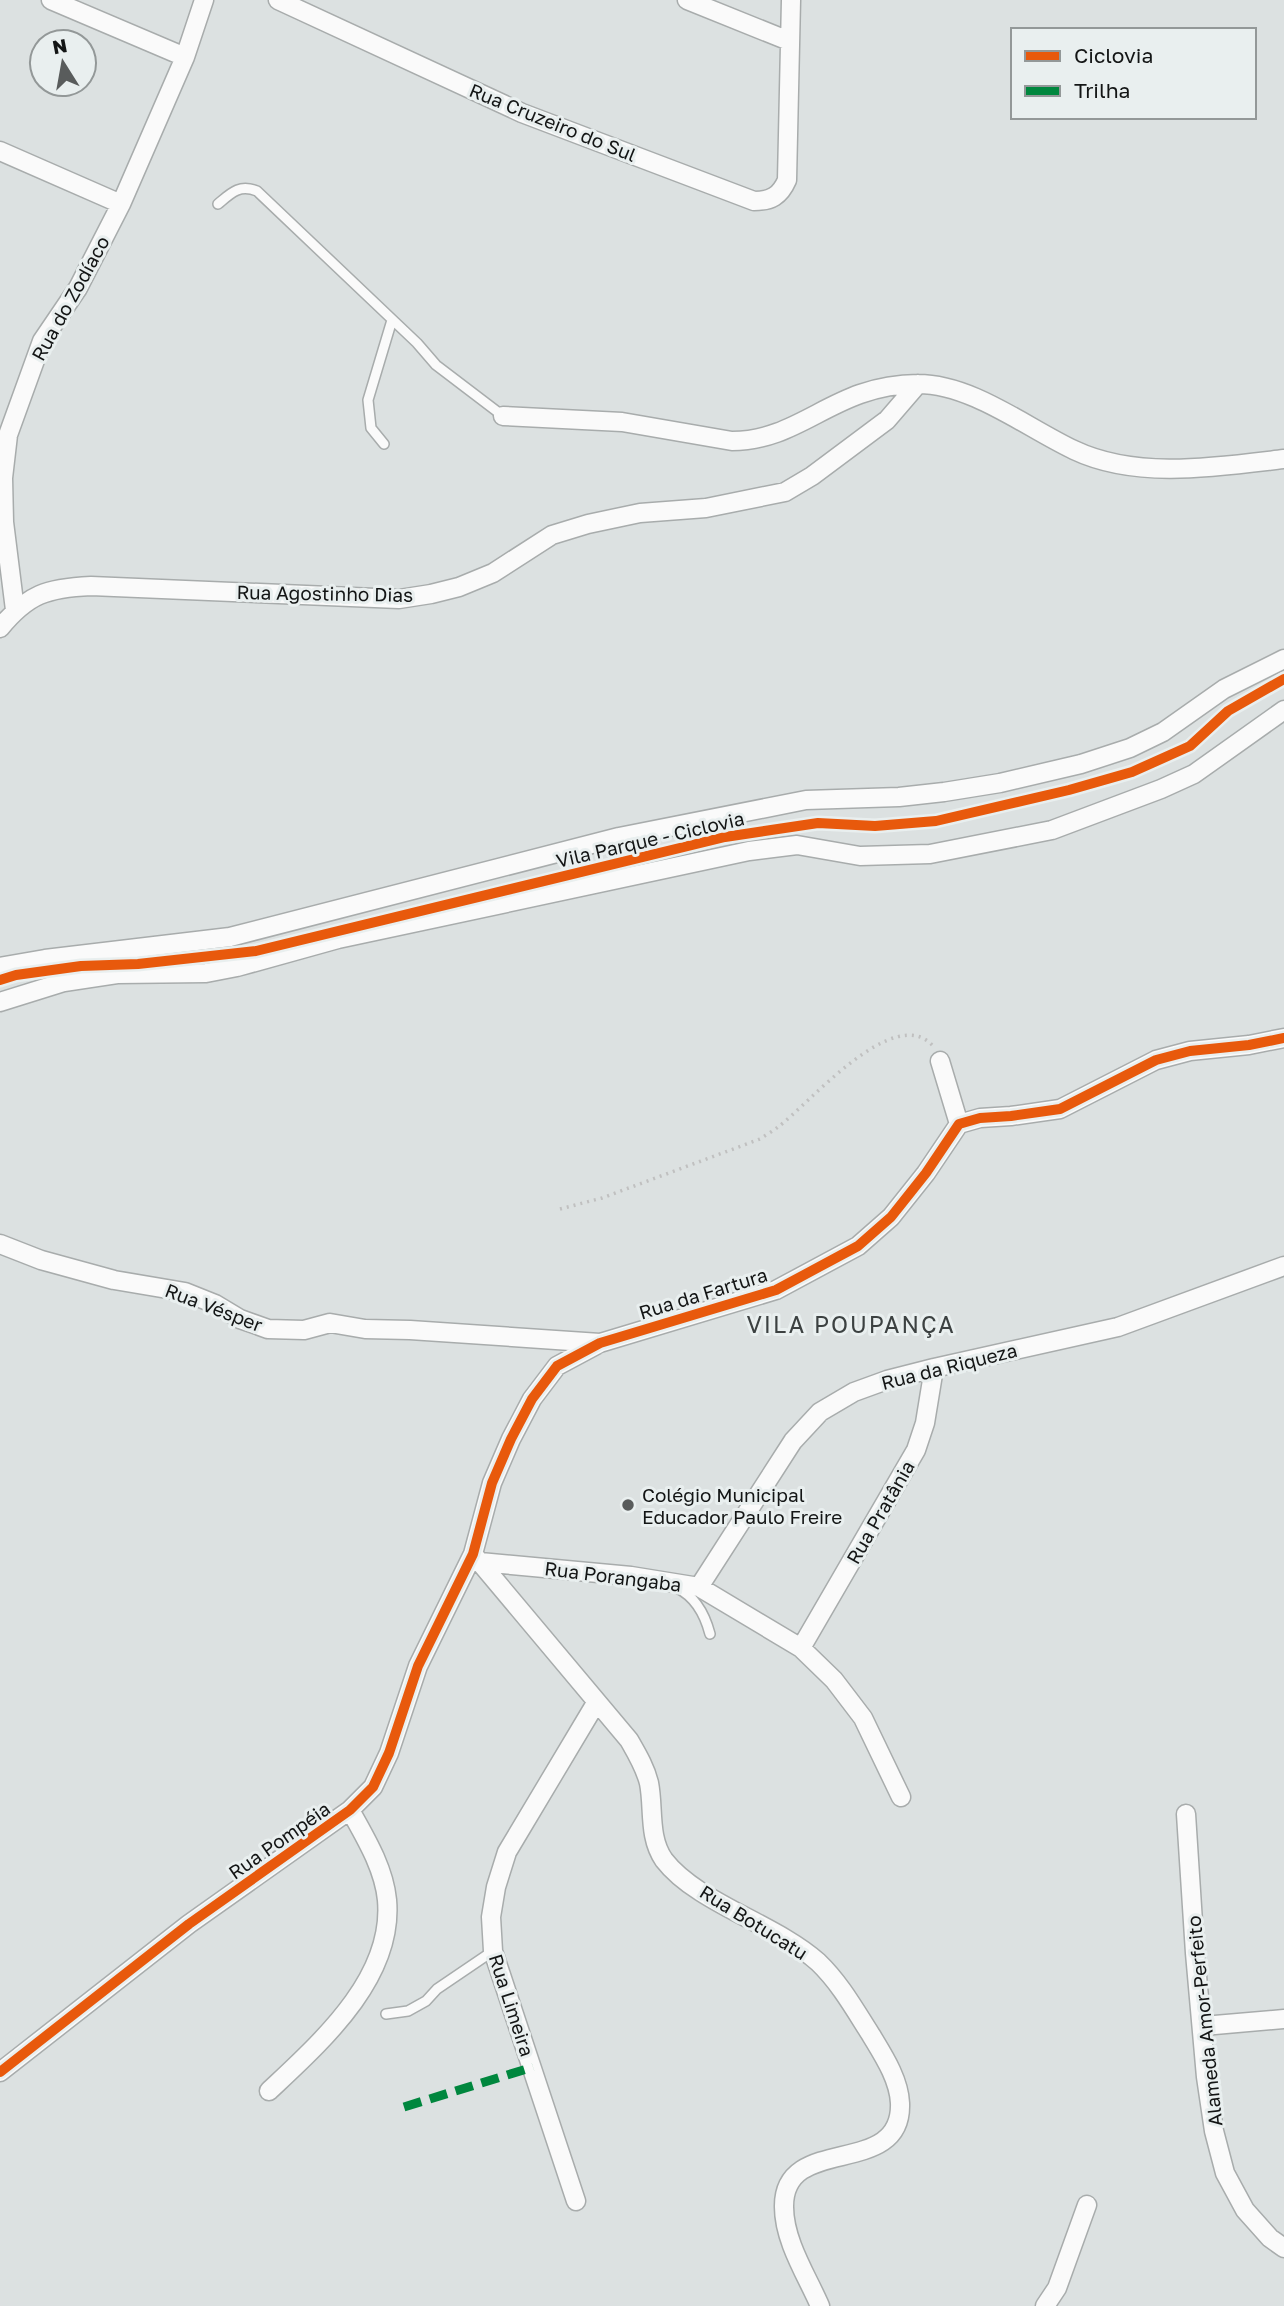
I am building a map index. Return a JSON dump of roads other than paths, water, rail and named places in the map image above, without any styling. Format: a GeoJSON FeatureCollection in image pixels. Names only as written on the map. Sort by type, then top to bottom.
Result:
{"type":"FeatureCollection","features":[{"type":"Feature","properties":{"kind":"street"},"geometry":{"type":"LineString","coordinates":[[51,0],[185,57]]}},
{"type":"Feature","properties":{"kind":"street","name":"Rua do Zodíaco"},"geometry":{"type":"LineString","coordinates":[[15,610],[4,522],[3,478],[8,435],[42,341],[78,288],[121,204],[185,57],[204,0]]}},
{"type":"Feature","properties":{"kind":"street","name":"Rua Cruzeiro do Sul"},"geometry":{"type":"LineString","coordinates":[[278,0],[522,113],[754,201],[774,198],[787,180],[789,41]]}},
{"type":"Feature","properties":{"kind":"street"},"geometry":{"type":"LineString","coordinates":[[687,0],[789,41],[790,0]]}},
{"type":"Feature","properties":{"kind":"street"},"geometry":{"type":"LineString","coordinates":[[0,150],[121,204]]}},
{"type":"Feature","properties":{"kind":"street"},"geometry":{"type":"LineString","coordinates":[[503,416],[622,422],[748,441],[802,424],[862,393],[918,384],[957,391],[1075,451],[1114,464],[1159,468],[1224,465],[1284,458]]}},
{"type":"Feature","properties":{"kind":"street","name":"Rua Agostinho Dias"},"geometry":{"type":"LineString","coordinates":[[15,610],[34,597],[59,587],[91,586],[399,599],[459,587],[493,573],[552,535],[588,524],[640,513],[706,508],[785,492],[812,476],[887,420],[918,384]]}},
{"type":"Feature","properties":{"kind":"street"},"geometry":{"type":"LineString","coordinates":[[0,628],[15,610]]}},
{"type":"Feature","properties":{"kind":"street"},"geometry":{"type":"LineString","coordinates":[[0,967],[45,959],[230,937],[619,837],[806,800],[899,797],[944,792],[1000,783],[1081,764],[1130,748],[1163,732],[1224,689],[1284,659]]}},
{"type":"Feature","properties":{"kind":"street"},"geometry":{"type":"LineString","coordinates":[[0,1002],[64,982],[117,974],[206,973],[237,967],[338,939],[749,851],[797,845],[860,856],[930,854],[1052,830],[1194,774],[1284,710]]}},
{"type":"Feature","properties":{"kind":"street"},"geometry":{"type":"LineString","coordinates":[[940,1061],[959,1124],[980,1118],[1060,1109],[1156,1060],[1190,1051],[1250,1045],[1284,1038]]}},
{"type":"Feature","properties":{"kind":"street","name":"Rua da Fartura"},"geometry":{"type":"LineString","coordinates":[[476,1558],[492,1483],[510,1439],[532,1399],[557,1366],[600,1343],[776,1290],[858,1246],[891,1217],[926,1173],[959,1124]]}},
{"type":"Feature","properties":{"kind":"street","name":"Rua Vésper"},"geometry":{"type":"LineString","coordinates":[[0,1244],[114,1280],[185,1292],[215,1304],[240,1319],[268,1329],[304,1330],[330,1324],[365,1329],[600,1343]]}},
{"type":"Feature","properties":{"kind":"street","name":"Rua da Riqueza"},"geometry":{"type":"LineString","coordinates":[[699,1587],[793,1441],[820,1412],[865,1388],[887,1380],[1118,1327],[1284,1266]]}},
{"type":"Feature","properties":{"kind":"street","name":"Rua Pratânia"},"geometry":{"type":"LineString","coordinates":[[801,1648],[916,1450],[926,1423],[934,1368]]}},
{"type":"Feature","properties":{"kind":"street","name":"Rua Porangaba"},"geometry":{"type":"LineString","coordinates":[[476,1558],[699,1587],[801,1648],[834,1680],[863,1717],[901,1797]]}},
{"type":"Feature","properties":{"kind":"street","name":"Rua Botucatu"},"geometry":{"type":"LineString","coordinates":[[476,1558],[629,1740],[645,1768],[656,1845],[665,1860],[705,1893],[818,1962],[843,1991],[894,2077],[900,2102],[894,2128],[885,2140],[871,2148],[806,2165],[793,2176],[785,2189],[783,2208],[789,2236],[820,2306]]}},
{"type":"Feature","properties":{"kind":"street","name":"Rua Pompéia"},"geometry":{"type":"LineString","coordinates":[[0,2072],[189,1924],[350,1810],[373,1787],[389,1753],[418,1666],[476,1558]]}},
{"type":"Feature","properties":{"kind":"street","name":"Rua Limeira"},"geometry":{"type":"LineString","coordinates":[[576,2201],[494,1951],[491,1917],[496,1887],[508,1852],[596,1703]]}},
{"type":"Feature","properties":{"kind":"street"},"geometry":{"type":"LineString","coordinates":[[269,2091],[328,2033],[357,1997],[381,1947],[386,1927],[387,1898],[372,1851],[350,1810]]}},
{"type":"Feature","properties":{"kind":"street","name":"Alameda Amor-Perfeito"},"geometry":{"type":"LineString","coordinates":[[1186,1814],[1195,1953],[1206,2077],[1214,2131],[1225,2173],[1245,2210],[1270,2238],[1284,2248]]}},
{"type":"Feature","properties":{"kind":"street"},"geometry":{"type":"LineString","coordinates":[[1203,2026],[1284,2019]]}},
{"type":"Feature","properties":{"kind":"street"},"geometry":{"type":"LineString","coordinates":[[1045,2306],[1057,2287],[1087,2206]]}},
{"type":"Feature","properties":{"kind":"lane"},"geometry":{"type":"LineString","coordinates":[[218,204],[233,191],[241,188],[257,191],[417,343],[436,365],[503,416]]}},
{"type":"Feature","properties":{"kind":"lane"},"geometry":{"type":"LineString","coordinates":[[384,444],[371,428],[368,400],[391,320]]}},
{"type":"Feature","properties":{"kind":"lane"},"geometry":{"type":"LineString","coordinates":[[660,1580],[684,1591],[699,1606],[710,1634]]}},
{"type":"Feature","properties":{"kind":"lane"},"geometry":{"type":"LineString","coordinates":[[386,2014],[408,2011],[426,2001],[438,1989],[494,1951]]}},
{"type":"Feature","properties":{"kind":"place","name":"Colégio Municipal Educador Paulo Freire"},"geometry":{"type":"Point","coordinates":[628,1505]}},
{"type":"Feature","properties":{"kind":"district","name":"VILA POUPANÇA"},"geometry":{"type":"Point","coordinates":[851,1324]}}]}
